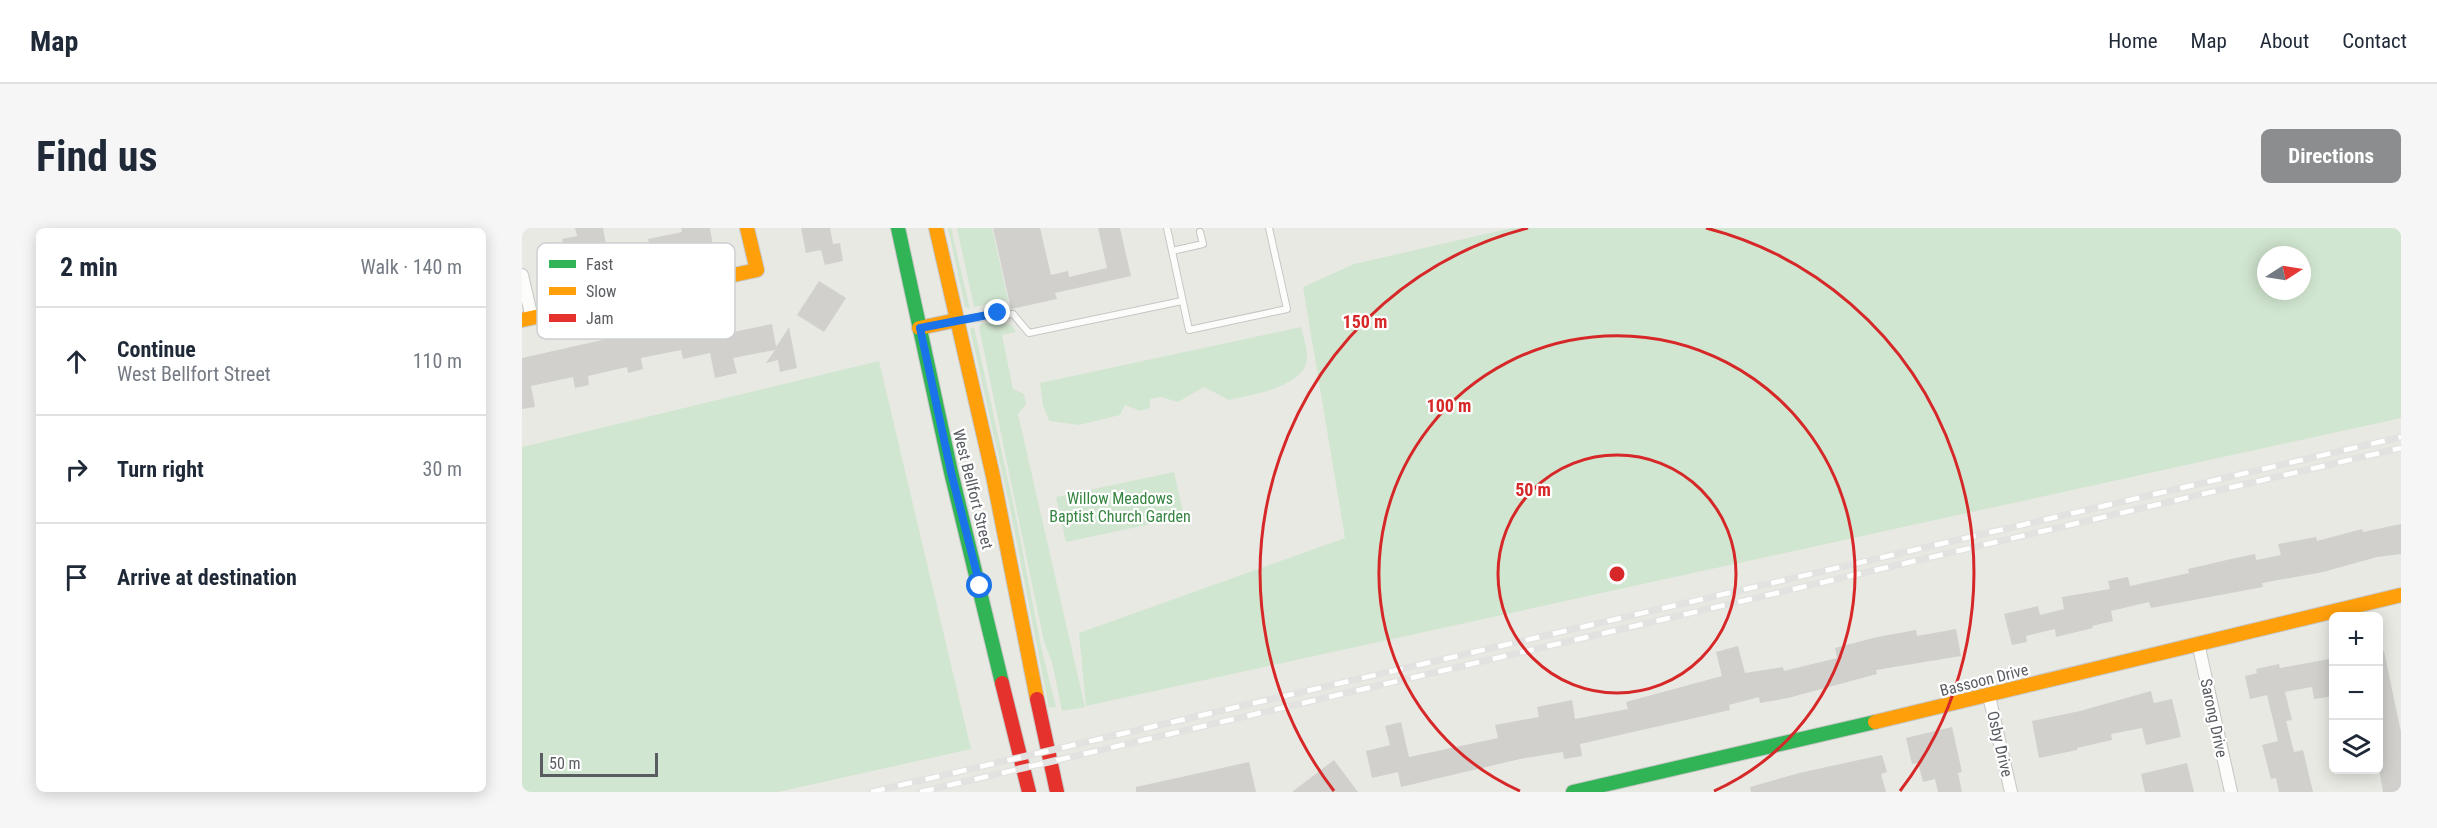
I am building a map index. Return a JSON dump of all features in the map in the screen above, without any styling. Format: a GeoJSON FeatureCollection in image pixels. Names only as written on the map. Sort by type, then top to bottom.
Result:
{"type":"FeatureCollection","features":[{"type":"Feature","properties":{"kind":"main road"},"geometry":{"type":"LineString","coordinates":[[735,275],[757,270],[747,228]]}},
{"type":"Feature","properties":{"kind":"main road","name":"West Bellfort Street"},"geometry":{"type":"LineString","coordinates":[[898,228],[951,472],[1029,792]]}},
{"type":"Feature","properties":{"kind":"main road","name":"West Bellfort Street"},"geometry":{"type":"LineString","coordinates":[[936,228],[993,476],[1021,626],[1057,792]]}},
{"type":"Feature","properties":{"kind":"main road"},"geometry":{"type":"LineString","coordinates":[[920,328],[957,320]]}},
{"type":"Feature","properties":{"kind":"main road","name":"Bassoon Drive"},"geometry":{"type":"LineString","coordinates":[[1573,792],[1989,696],[2401,595]]}},
{"type":"Feature","properties":{"kind":"street"},"geometry":{"type":"LineString","coordinates":[[522,275],[527,319]]}},
{"type":"Feature","properties":{"kind":"street","name":"Sarong Drive"},"geometry":{"type":"LineString","coordinates":[[2198,643],[2231,792]]}},
{"type":"Feature","properties":{"kind":"street","name":"Osby Drive"},"geometry":{"type":"LineString","coordinates":[[1989,696],[2011,792]]}},
{"type":"Feature","properties":{"kind":"lane"},"geometry":{"type":"LineString","coordinates":[[1167,228],[1189,330],[1287,309],[1269,228]]}},
{"type":"Feature","properties":{"kind":"lane"},"geometry":{"type":"LineString","coordinates":[[1172,251],[1203,244],[1200,232]]}},
{"type":"Feature","properties":{"kind":"lane"},"geometry":{"type":"LineString","coordinates":[[957,320],[1013,314],[1029,333],[1182,301]]}},
{"type":"Feature","properties":{"kind":"green space"},"geometry":{"type":"Polygon","coordinates":[[[948,228],[951,228],[970,309],[965,307],[948,228]]]}},
{"type":"Feature","properties":{"kind":"green space"},"geometry":{"type":"Polygon","coordinates":[[[957,228],[992,228],[1008,300],[974,307],[957,228]]]}},
{"type":"Feature","properties":{"kind":"green space"},"geometry":{"type":"Polygon","coordinates":[[[1512,228],[2401,228],[2401,418],[1086,706],[1079,633],[1345,538],[1303,287],[1354,264],[1512,228]]]}},
{"type":"Feature","properties":{"kind":"green space"},"geometry":{"type":"Polygon","coordinates":[[[999,322],[1011,325],[1016,332],[1002,335],[1013,389],[1024,394],[1026,404],[1018,414],[1085,707],[1062,711],[1052,662],[1044,642],[979,327],[982,323],[999,322]]]}},
{"type":"Feature","properties":{"kind":"green space"},"geometry":{"type":"Polygon","coordinates":[[[974,327],[1014,507],[1042,651],[1056,707],[1049,708],[1010,508],[970,329],[974,327]]]}},
{"type":"Feature","properties":{"kind":"green space"},"geometry":{"type":"Polygon","coordinates":[[[1301,327],[1307,355],[1304,369],[1287,383],[1262,392],[1229,400],[1204,387],[1178,402],[1161,397],[1150,399],[1150,408],[1140,411],[1125,405],[1120,415],[1079,425],[1049,421],[1043,405],[1040,383],[1301,327]]]}},
{"type":"Feature","properties":{"kind":"green space"},"geometry":{"type":"Polygon","coordinates":[[[879,361],[971,749],[778,792],[522,792],[522,447],[879,361]]]}},
{"type":"Feature","properties":{"kind":"green space","name":"Willow Meadows Baptist Church Garden"},"geometry":{"type":"Polygon","coordinates":[[[1174,472],[1184,517],[1066,542],[1056,497],[1174,472]]]}},
{"type":"Feature","properties":{"kind":"building"},"geometry":{"type":"Polygon","coordinates":[[[575,228],[603,228],[606,243],[563,243],[562,239],[577,236],[575,228]]]}},
{"type":"Feature","properties":{"kind":"building"},"geometry":{"type":"Polygon","coordinates":[[[681,228],[710,228],[712,243],[649,243],[648,239],[682,232],[681,228]]]}},
{"type":"Feature","properties":{"kind":"building"},"geometry":{"type":"Polygon","coordinates":[[[801,228],[830,228],[833,244],[840,243],[843,261],[825,265],[821,250],[806,253],[801,228]]]}},
{"type":"Feature","properties":{"kind":"building"},"geometry":{"type":"Polygon","coordinates":[[[993,228],[1040,228],[1051,275],[1068,271],[1069,277],[1107,268],[1098,228],[1120,228],[1131,276],[1055,293],[1057,299],[1011,309],[993,228]]]}},
{"type":"Feature","properties":{"kind":"building"},"geometry":{"type":"Polygon","coordinates":[[[819,281],[846,298],[824,332],[797,315],[819,281]]]}},
{"type":"Feature","properties":{"kind":"building"},"geometry":{"type":"Polygon","coordinates":[[[772,324],[776,347],[789,327],[797,368],[780,372],[778,360],[766,363],[775,350],[733,358],[737,373],[715,378],[710,353],[683,359],[681,350],[641,358],[643,369],[628,373],[627,367],[588,376],[589,385],[575,388],[573,377],[531,386],[535,407],[522,409],[522,358],[607,339],[735,339],[735,332],[772,324]]]}},
{"type":"Feature","properties":{"kind":"building"},"geometry":{"type":"Polygon","coordinates":[[[2401,524],[2401,554],[2377,557],[2323,572],[2262,583],[2263,587],[2151,608],[2149,602],[2111,611],[2113,621],[2092,626],[2093,628],[2056,637],[2055,629],[2026,636],[2027,642],[2012,645],[2004,614],[2038,606],[2040,615],[2064,609],[2062,597],[2110,589],[2108,581],[2128,577],[2130,586],[2189,573],[2188,569],[2255,554],[2256,560],[2281,555],[2278,544],[2316,537],[2317,541],[2362,529],[2363,532],[2401,524]]]}},
{"type":"Feature","properties":{"kind":"building"},"geometry":{"type":"Polygon","coordinates":[[[1956,629],[1961,656],[1876,670],[1877,674],[1788,698],[1760,703],[1759,697],[1729,705],[1730,710],[1580,744],[1582,756],[1564,759],[1563,752],[1520,759],[1401,787],[1398,772],[1372,778],[1366,751],[1390,745],[1385,726],[1401,722],[1409,757],[1498,738],[1495,725],[1539,717],[1537,707],[1572,700],[1575,719],[1628,709],[1626,702],[1722,676],[1716,652],[1738,646],[1745,673],[1783,667],[1784,671],[1837,658],[1835,648],[1877,637],[1916,630],[1917,636],[1956,629]]]}},
{"type":"Feature","properties":{"kind":"building"},"geometry":{"type":"Polygon","coordinates":[[[2383,651],[2401,732],[2401,792],[2383,792],[2380,774],[2383,774],[2383,651]]]}},
{"type":"Feature","properties":{"kind":"building"},"geometry":{"type":"Polygon","coordinates":[[[2329,659],[2329,697],[2314,699],[2312,687],[2285,692],[2292,720],[2286,721],[2294,752],[2303,750],[2313,792],[2279,792],[2276,778],[2271,779],[2262,745],[2278,741],[2267,695],[2250,699],[2245,676],[2257,673],[2256,669],[2279,664],[2280,668],[2329,659]]]}},
{"type":"Feature","properties":{"kind":"building"},"geometry":{"type":"Polygon","coordinates":[[[2151,691],[2154,703],[2172,699],[2181,737],[2146,745],[2142,728],[2111,734],[2112,740],[2039,758],[2032,721],[2080,711],[2151,691]]]}},
{"type":"Feature","properties":{"kind":"building"},"geometry":{"type":"Polygon","coordinates":[[[1952,727],[1962,772],[1958,773],[1962,792],[1938,792],[1935,779],[1923,782],[1918,763],[1912,764],[1906,738],[1952,727]]]}},
{"type":"Feature","properties":{"kind":"building"},"geometry":{"type":"Polygon","coordinates":[[[1882,755],[1887,772],[1881,774],[1886,792],[1751,792],[1750,787],[1799,773],[1882,755]]]}},
{"type":"Feature","properties":{"kind":"building"},"geometry":{"type":"Polygon","coordinates":[[[1334,760],[1358,792],[1292,792],[1334,760]]]}},
{"type":"Feature","properties":{"kind":"building"},"geometry":{"type":"Polygon","coordinates":[[[1249,762],[1256,792],[1136,792],[1136,787],[1249,762]]]}},
{"type":"Feature","properties":{"kind":"building"},"geometry":{"type":"Polygon","coordinates":[[[2187,763],[2194,792],[2145,792],[2141,774],[2187,763]]]}},
{"type":"Feature","properties":{"kind":"railway"},"geometry":{"type":"LineString","coordinates":[[871,792],[2401,437]]}},
{"type":"Feature","properties":{"kind":"railway"},"geometry":{"type":"LineString","coordinates":[[920,792],[2401,448]]}},
{"type":"Feature","properties":{"kind":"traffic: fast"},"geometry":{"type":"LineString","coordinates":[[898,228],[951,472],[1002,683]]}},
{"type":"Feature","properties":{"kind":"traffic: fast"},"geometry":{"type":"LineString","coordinates":[[1573,792],[1875,722]]}},
{"type":"Feature","properties":{"kind":"traffic: slow"},"geometry":{"type":"LineString","coordinates":[[735,275],[757,270],[747,228]]}},
{"type":"Feature","properties":{"kind":"traffic: slow"},"geometry":{"type":"LineString","coordinates":[[936,228],[993,476],[1037,699]]}},
{"type":"Feature","properties":{"kind":"traffic: slow"},"geometry":{"type":"LineString","coordinates":[[522,320],[537,317]]}},
{"type":"Feature","properties":{"kind":"traffic: slow"},"geometry":{"type":"LineString","coordinates":[[919,328],[957,320]]}},
{"type":"Feature","properties":{"kind":"traffic: slow"},"geometry":{"type":"LineString","coordinates":[[1875,722],[2401,595]]}},
{"type":"Feature","properties":{"kind":"traffic: jam"},"geometry":{"type":"LineString","coordinates":[[1002,683],[1029,792]]}},
{"type":"Feature","properties":{"kind":"traffic: jam"},"geometry":{"type":"LineString","coordinates":[[1037,699],[1057,792]]}},
{"type":"Feature","properties":{"kind":"route"},"geometry":{"type":"LineString","coordinates":[[980,586],[951,472],[920,328],[998,313]]}}]}
